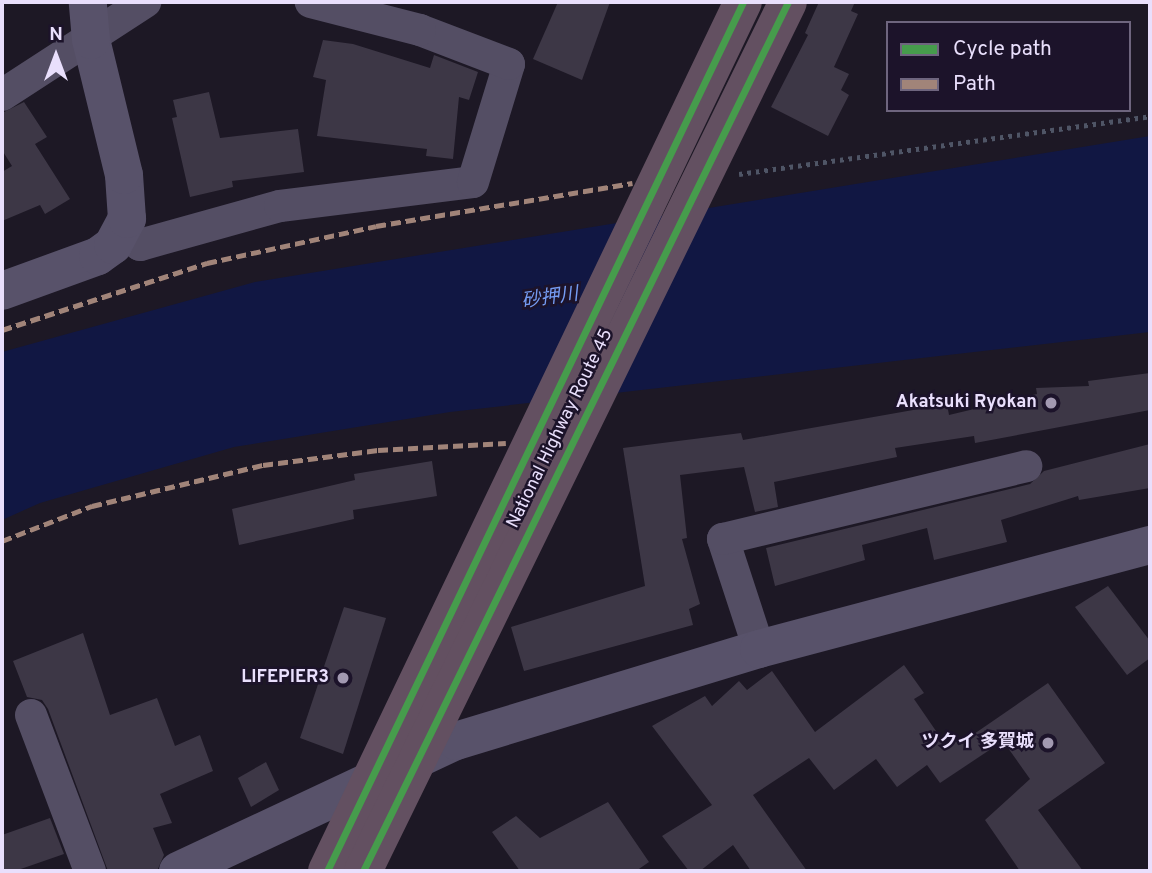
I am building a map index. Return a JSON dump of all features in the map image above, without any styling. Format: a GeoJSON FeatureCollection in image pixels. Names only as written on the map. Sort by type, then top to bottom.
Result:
{"type":"FeatureCollection","features":[{"type":"Feature","properties":{"kind":"highway","name":"National Highway Route 45"},"geometry":{"type":"LineString","coordinates":[[327,871],[649,204],[743,2]]}},
{"type":"Feature","properties":{"kind":"highway","name":"National Highway Route 45"},"geometry":{"type":"LineString","coordinates":[[365,871],[415,760],[584,419],[689,198],[788,2]]}},
{"type":"Feature","properties":{"kind":"street"},"geometry":{"type":"LineString","coordinates":[[2,291],[75,268],[113,245],[123,233],[127,219],[124,175],[91,40],[88,2]]}},
{"type":"Feature","properties":{"kind":"street"},"geometry":{"type":"LineString","coordinates":[[2,95],[91,40],[145,2]]}},
{"type":"Feature","properties":{"kind":"street"},"geometry":{"type":"LineString","coordinates":[[123,233],[140,245],[280,206],[473,182],[509,64],[420,30],[311,2]]}},
{"type":"Feature","properties":{"kind":"street"},"geometry":{"type":"LineString","coordinates":[[759,649],[723,539],[1026,466]]}},
{"type":"Feature","properties":{"kind":"street"},"geometry":{"type":"LineString","coordinates":[[178,871],[456,741],[759,649],[1150,545]]}},
{"type":"Feature","properties":{"kind":"street"},"geometry":{"type":"LineString","coordinates":[[31,715],[90,871]]}},
{"type":"Feature","properties":{"kind":"path"},"geometry":{"type":"LineString","coordinates":[[725,176],[1150,117]]}},
{"type":"Feature","properties":{"kind":"water","name":"砂押川"},"geometry":{"type":"Polygon","coordinates":[[[1150,136],[1150,332],[450,412],[234,447],[40,503],[2,520],[2,352],[255,282],[1150,136]]]}},
{"type":"Feature","properties":{"kind":"building"},"geometry":{"type":"Polygon","coordinates":[[[558,2],[610,2],[582,80],[533,59],[558,2]]]}},
{"type":"Feature","properties":{"kind":"building"},"geometry":{"type":"Polygon","coordinates":[[[819,2],[855,2],[851,11],[858,14],[834,67],[849,74],[841,90],[849,95],[828,136],[771,107],[808,35],[805,33],[819,2]]]}},
{"type":"Feature","properties":{"kind":"building"},"geometry":{"type":"Polygon","coordinates":[[[323,40],[353,44],[430,68],[434,55],[478,72],[469,100],[459,97],[453,159],[426,156],[427,149],[317,136],[326,80],[313,77],[323,40]]]}},
{"type":"Feature","properties":{"kind":"building"},"geometry":{"type":"Polygon","coordinates":[[[209,92],[220,138],[298,129],[304,172],[232,181],[233,187],[190,197],[172,118],[177,117],[173,100],[209,92]]]}},
{"type":"Feature","properties":{"kind":"building"},"geometry":{"type":"Polygon","coordinates":[[[24,102],[47,137],[35,144],[70,199],[45,214],[40,205],[2,221],[2,172],[12,166],[2,150],[2,113],[24,102]]]}},
{"type":"Feature","properties":{"kind":"building"},"geometry":{"type":"Polygon","coordinates":[[[1150,373],[1150,410],[975,443],[974,436],[895,448],[897,457],[774,482],[778,507],[755,512],[744,467],[680,475],[687,538],[682,539],[700,604],[689,609],[693,625],[524,671],[511,627],[645,586],[623,448],[741,433],[743,440],[947,404],[949,415],[1037,394],[1036,388],[1089,386],[1088,381],[1150,373]]]}},
{"type":"Feature","properties":{"kind":"building"},"geometry":{"type":"Polygon","coordinates":[[[1150,444],[1150,488],[1079,500],[1078,496],[1001,520],[1007,542],[934,560],[927,528],[862,545],[865,560],[775,586],[766,548],[1030,484],[1044,471],[1150,444]]]}},
{"type":"Feature","properties":{"kind":"building"},"geometry":{"type":"Polygon","coordinates":[[[432,461],[437,496],[353,510],[354,519],[239,545],[232,509],[355,480],[354,474],[432,461]]]}},
{"type":"Feature","properties":{"kind":"building"},"geometry":{"type":"Polygon","coordinates":[[[1108,586],[1150,641],[1150,658],[1127,675],[1075,607],[1108,586]]]}},
{"type":"Feature","properties":{"kind":"building","name":"LIFEPIER3"},"geometry":{"type":"Polygon","coordinates":[[[344,607],[386,618],[343,754],[300,738],[344,607]]]}},
{"type":"Feature","properties":{"kind":"building"},"geometry":{"type":"Polygon","coordinates":[[[83,633],[110,715],[157,698],[175,746],[200,735],[213,771],[160,794],[172,823],[153,828],[164,855],[157,871],[108,871],[48,709],[42,700],[27,697],[13,661],[83,633]]]}},
{"type":"Feature","properties":{"kind":"building"},"geometry":{"type":"Polygon","coordinates":[[[904,665],[924,693],[914,699],[947,747],[956,741],[958,745],[1048,683],[1105,763],[1038,810],[1083,871],[1020,871],[985,820],[1030,779],[1003,741],[940,783],[927,765],[897,787],[876,759],[834,790],[809,758],[753,795],[807,871],[751,871],[733,845],[700,871],[689,871],[662,836],[712,805],[652,726],[705,696],[712,706],[739,681],[747,690],[772,671],[815,732],[904,665]]]}},
{"type":"Feature","properties":{"kind":"building"},"geometry":{"type":"Polygon","coordinates":[[[266,762],[279,790],[251,807],[238,778],[266,762]]]}},
{"type":"Feature","properties":{"kind":"building"},"geometry":{"type":"Polygon","coordinates":[[[608,802],[649,862],[636,871],[520,871],[492,832],[516,816],[540,838],[608,802]]]}},
{"type":"Feature","properties":{"kind":"building"},"geometry":{"type":"Polygon","coordinates":[[[50,818],[64,854],[15,871],[2,871],[2,835],[50,818]]]}},
{"type":"Feature","properties":{"kind":"marked path"},"geometry":{"type":"LineString","coordinates":[[2,330],[207,263],[376,226],[632,183]]}},
{"type":"Feature","properties":{"kind":"marked path"},"geometry":{"type":"LineString","coordinates":[[2,541],[92,506],[263,465],[378,450],[506,443]]}},
{"type":"Feature","properties":{"kind":"cycle path"},"geometry":{"type":"LineString","coordinates":[[327,871],[743,2]]}},
{"type":"Feature","properties":{"kind":"cycle path"},"geometry":{"type":"LineString","coordinates":[[363,871],[788,2]]}},
{"type":"Feature","properties":{"kind":"place","name":"Akatsuki Ryokan"},"geometry":{"type":"Point","coordinates":[1051,403]}},
{"type":"Feature","properties":{"kind":"place","name":"LIFEPIER3"},"geometry":{"type":"Point","coordinates":[343,678]}},
{"type":"Feature","properties":{"kind":"place","name":"ツクイ 多賀城"},"geometry":{"type":"Point","coordinates":[1048,743]}}]}
